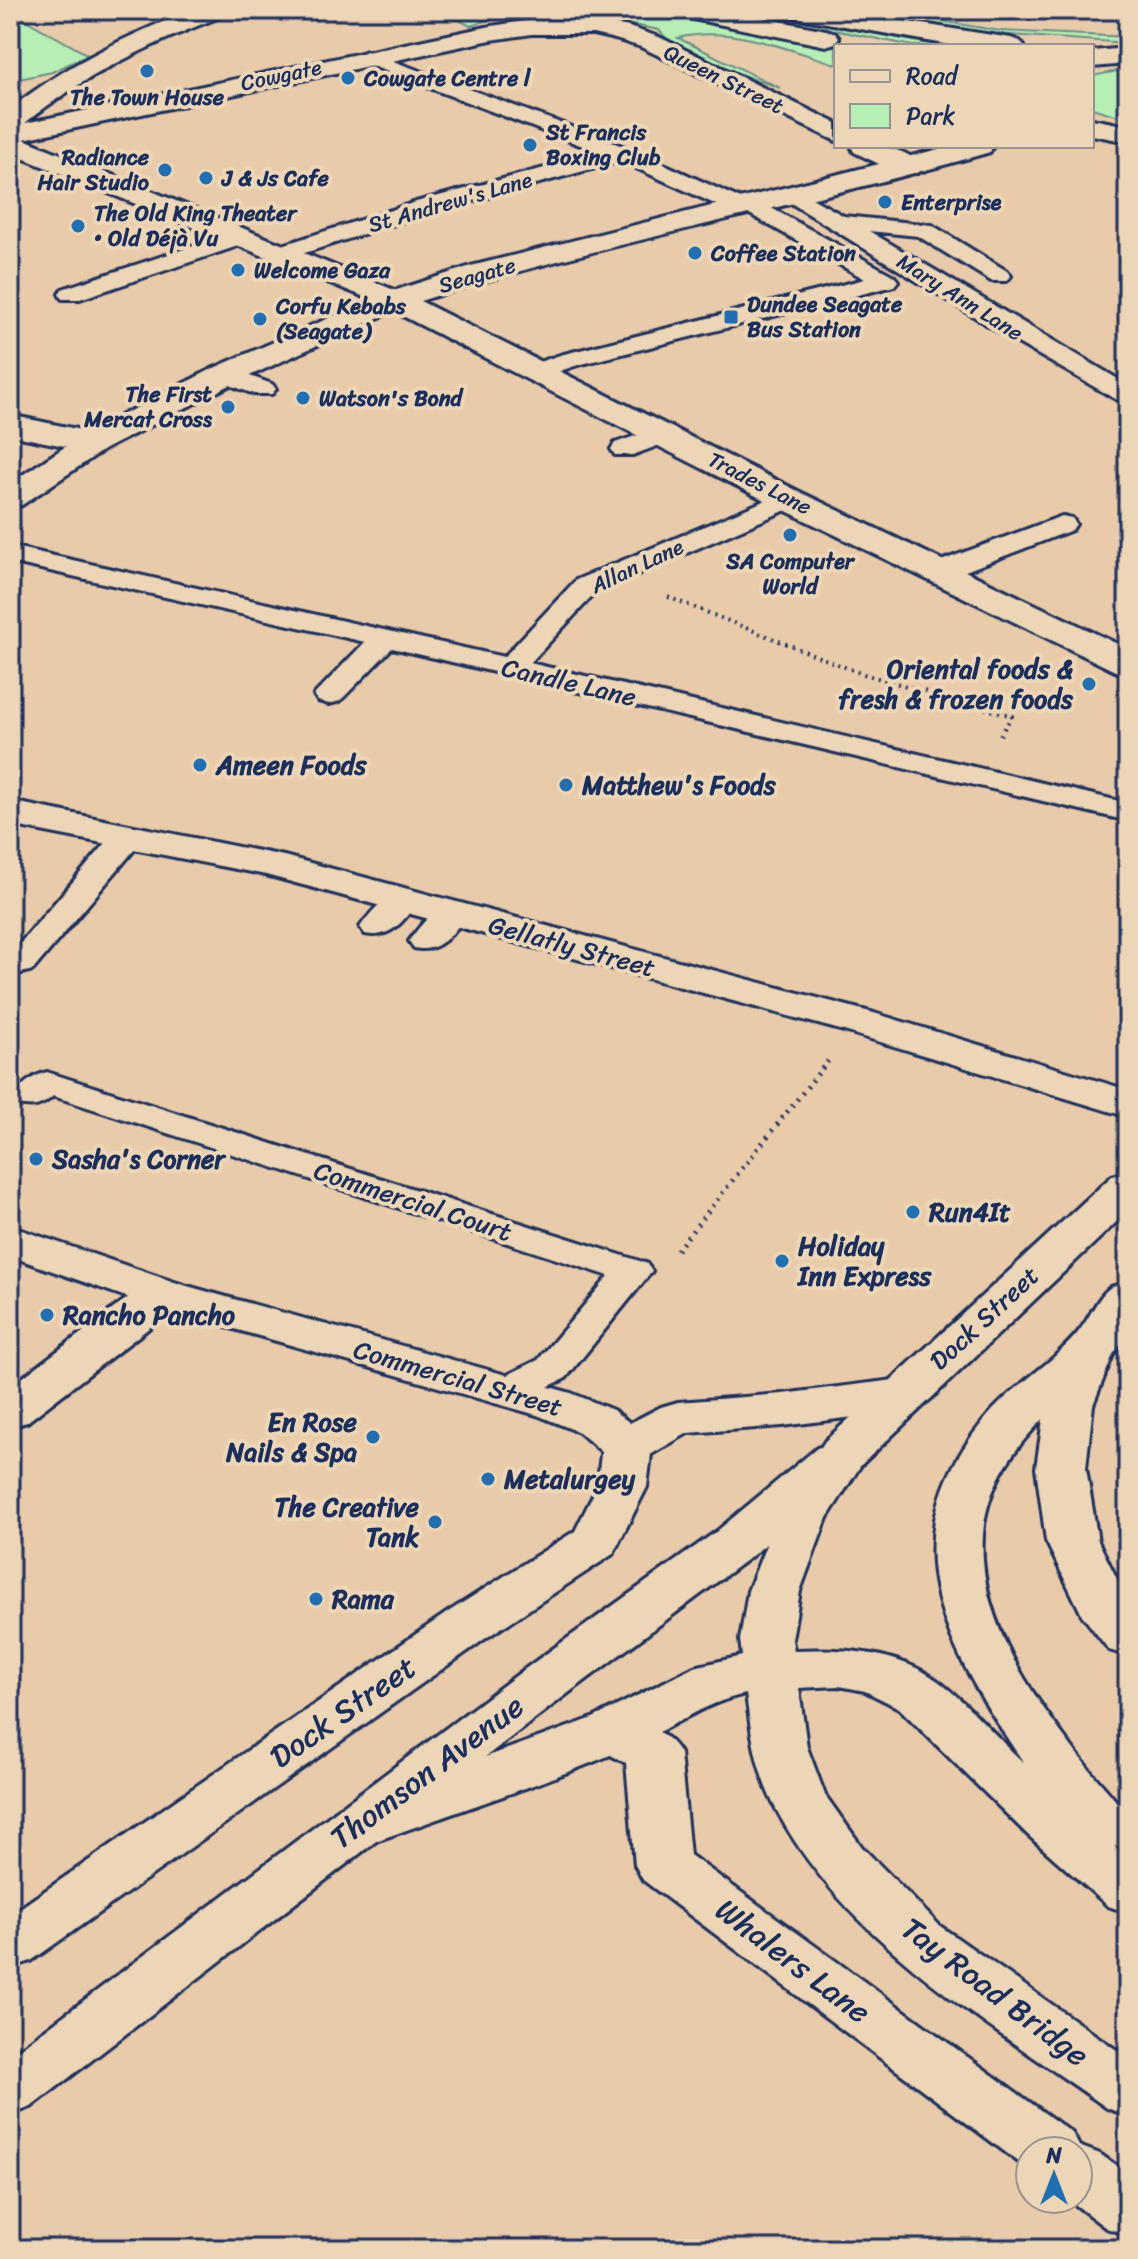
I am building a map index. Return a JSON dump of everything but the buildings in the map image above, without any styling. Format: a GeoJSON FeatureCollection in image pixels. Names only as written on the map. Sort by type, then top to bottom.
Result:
{"type":"FeatureCollection","features":[{"type":"Feature","properties":{"kind":"main road"},"geometry":{"type":"LineString","coordinates":[[683,10],[854,44]]}},
{"type":"Feature","properties":{"kind":"main road"},"geometry":{"type":"LineString","coordinates":[[793,10],[916,33],[996,44]]}},
{"type":"Feature","properties":{"kind":"main road"},"geometry":{"type":"LineString","coordinates":[[10,122],[55,90],[203,12]]}},
{"type":"Feature","properties":{"kind":"main road","name":"Cowgate"},"geometry":{"type":"LineString","coordinates":[[10,134],[366,57],[491,33],[562,26]]}},
{"type":"Feature","properties":{"kind":"main road","name":"Queen Street"},"geometry":{"type":"LineString","coordinates":[[562,26],[620,32],[650,42],[834,132]]}},
{"type":"Feature","properties":{"kind":"main road"},"geometry":{"type":"LineString","coordinates":[[1094,58],[1128,56]]}},
{"type":"Feature","properties":{"kind":"main road","name":"Cowgate"},"geometry":{"type":"LineString","coordinates":[[55,90],[92,103],[142,105]]}},
{"type":"Feature","properties":{"kind":"main road","name":"Trades Lane"},"geometry":{"type":"LineString","coordinates":[[10,143],[394,300],[788,499],[1128,663]]}},
{"type":"Feature","properties":{"kind":"main road"},"geometry":{"type":"LineString","coordinates":[[868,148],[908,167]]}},
{"type":"Feature","properties":{"kind":"main road","name":"Seagate"},"geometry":{"type":"LineString","coordinates":[[10,498],[94,442],[225,375],[394,300],[481,272],[908,167],[973,148]]}},
{"type":"Feature","properties":{"kind":"main road"},"geometry":{"type":"LineString","coordinates":[[10,425],[94,442]]}},
{"type":"Feature","properties":{"kind":"main road","name":"Gellatly Street"},"geometry":{"type":"LineString","coordinates":[[10,813],[270,864],[390,914],[859,1022],[1128,1104]]}},
{"type":"Feature","properties":{"kind":"main road","name":"Dock Street"},"geometry":{"type":"LineString","coordinates":[[843,1453],[1128,1186]]}},
{"type":"Feature","properties":{"kind":"main road","name":"Commercial Street"},"geometry":{"type":"LineString","coordinates":[[10,1240],[163,1294],[509,1390],[596,1421],[627,1446]]}},
{"type":"Feature","properties":{"kind":"main road"},"geometry":{"type":"LineString","coordinates":[[10,1411],[163,1294]]}},
{"type":"Feature","properties":{"kind":"main road"},"geometry":{"type":"LineString","coordinates":[[1128,1297],[1092,1347],[1023,1406],[990,1449],[968,1497],[957,1536],[964,1600],[990,1664],[1024,1722],[1128,1858]]}},
{"type":"Feature","properties":{"kind":"main road"},"geometry":{"type":"LineString","coordinates":[[1092,1347],[1069,1405],[1061,1468],[1072,1541],[1100,1602],[1128,1637]]}},
{"type":"Feature","properties":{"kind":"main road"},"geometry":{"type":"LineString","coordinates":[[627,1446],[678,1418],[782,1410],[902,1395]]}},
{"type":"Feature","properties":{"kind":"main road","name":"Dock Street"},"geometry":{"type":"LineString","coordinates":[[10,1945],[467,1625],[595,1542],[622,1487],[627,1446]]}},
{"type":"Feature","properties":{"kind":"main road","name":"Tay Road Bridge"},"geometry":{"type":"LineString","coordinates":[[843,1453],[802,1517],[774,1591],[766,1640],[780,1747],[800,1802],[842,1862],[919,1942],[1128,2091]]}},
{"type":"Feature","properties":{"kind":"main road","name":"Thomson Avenue"},"geometry":{"type":"LineString","coordinates":[[10,2090],[735,1543],[843,1453]]}},
{"type":"Feature","properties":{"kind":"main road"},"geometry":{"type":"LineString","coordinates":[[356,1826],[433,1801],[612,1732],[713,1681],[769,1670],[839,1667],[878,1675],[918,1694],[1049,1821],[1128,1891]]}},
{"type":"Feature","properties":{"kind":"main road","name":"Whalers Lane"},"geometry":{"type":"LineString","coordinates":[[612,1732],[653,1753],[663,1865],[1028,2135]]}},
{"type":"Feature","properties":{"kind":"main road"},"geometry":{"type":"LineString","coordinates":[[1094,2184],[1128,2209]]}},
{"type":"Feature","properties":{"kind":"lane"},"geometry":{"type":"LineString","coordinates":[[366,57],[623,154],[744,206],[886,281],[569,360],[533,372]]}},
{"type":"Feature","properties":{"kind":"lane","name":"St Andrew's Lane"},"geometry":{"type":"LineString","coordinates":[[278,254],[424,207],[623,154]]}},
{"type":"Feature","properties":{"kind":"lane","name":"Mary Ann Lane"},"geometry":{"type":"LineString","coordinates":[[794,195],[1013,330],[1128,396]]}},
{"type":"Feature","properties":{"kind":"lane"},"geometry":{"type":"LineString","coordinates":[[837,221],[924,230],[999,276]]}},
{"type":"Feature","properties":{"kind":"lane"},"geometry":{"type":"LineString","coordinates":[[71,294],[239,238]]}},
{"type":"Feature","properties":{"kind":"lane"},"geometry":{"type":"LineString","coordinates":[[225,375],[263,389]]}},
{"type":"Feature","properties":{"kind":"lane"},"geometry":{"type":"LineString","coordinates":[[624,449],[664,434]]}},
{"type":"Feature","properties":{"kind":"lane","name":"Allan Lane"},"geometry":{"type":"LineString","coordinates":[[510,668],[586,586],[788,499]]}},
{"type":"Feature","properties":{"kind":"lane"},"geometry":{"type":"LineString","coordinates":[[940,571],[1062,524]]}},
{"type":"Feature","properties":{"kind":"lane","name":"Candle Lane"},"geometry":{"type":"LineString","coordinates":[[10,554],[299,613],[510,668],[1128,812]]}},
{"type":"Feature","properties":{"kind":"lane"},"geometry":{"type":"LineString","coordinates":[[329,695],[386,638]]}},
{"type":"Feature","properties":{"kind":"lane"},"geometry":{"type":"LineString","coordinates":[[21,963],[129,836]]}},
{"type":"Feature","properties":{"kind":"lane","name":"Commercial Court"},"geometry":{"type":"LineString","coordinates":[[31,1097],[47,1083],[633,1271],[552,1369],[509,1390]]}},
{"type":"Feature","properties":{"kind":"path"},"geometry":{"type":"LineString","coordinates":[[611,575],[860,673],[1012,716],[976,777]]}},
{"type":"Feature","properties":{"kind":"path"},"geometry":{"type":"LineString","coordinates":[[672,1256],[859,1022]]}},
{"type":"Feature","properties":{"kind":"green space"},"geometry":{"type":"Polygon","coordinates":[[[437,10],[513,11],[471,26],[437,10]]]}},
{"type":"Feature","properties":{"kind":"green space"},"geometry":{"type":"Polygon","coordinates":[[[575,10],[645,10],[834,47],[834,63],[758,40],[718,34],[678,38],[780,88],[697,56],[681,48],[659,30],[576,14],[575,10]]]}},
{"type":"Feature","properties":{"kind":"green space"},"geometry":{"type":"Polygon","coordinates":[[[755,10],[931,44],[903,44],[750,13],[755,10]]]}},
{"type":"Feature","properties":{"kind":"green space"},"geometry":{"type":"Polygon","coordinates":[[[844,10],[876,10],[1000,31],[1128,37],[1128,43],[995,34],[844,10]]]}},
{"type":"Feature","properties":{"kind":"green space"},"geometry":{"type":"Polygon","coordinates":[[[17,15],[88,55],[52,72],[10,81],[10,17],[17,15]]]}},
{"type":"Feature","properties":{"kind":"green space"},"geometry":{"type":"Polygon","coordinates":[[[1128,69],[1128,119],[1094,109],[1094,76],[1128,69]]]}},
{"type":"Feature","properties":{"kind":"place","name":"The Town House"},"geometry":{"type":"Point","coordinates":[147,71]}},
{"type":"Feature","properties":{"kind":"place","name":"Cowgate Centre l"},"geometry":{"type":"Point","coordinates":[348,78]}},
{"type":"Feature","properties":{"kind":"place","name":"St Francis Boxing Club"},"geometry":{"type":"Point","coordinates":[530,145]}},
{"type":"Feature","properties":{"kind":"place","name":"Radiance Hair Studio"},"geometry":{"type":"Point","coordinates":[165,170]}},
{"type":"Feature","properties":{"kind":"place","name":"J & Js Cafe"},"geometry":{"type":"Point","coordinates":[206,178]}},
{"type":"Feature","properties":{"kind":"place","name":"Enterprise"},"geometry":{"type":"Point","coordinates":[885,202]}},
{"type":"Feature","properties":{"kind":"place","name":"The Old King Theater • Old Déjà Vu"},"geometry":{"type":"Point","coordinates":[78,226]}},
{"type":"Feature","properties":{"kind":"place","name":"Coffee Station"},"geometry":{"type":"Point","coordinates":[695,253]}},
{"type":"Feature","properties":{"kind":"place","name":"Welcome Gaza"},"geometry":{"type":"Point","coordinates":[238,270]}},
{"type":"Feature","properties":{"kind":"place","name":"Dundee Seagate Bus Station"},"geometry":{"type":"Point","coordinates":[731,317]}},
{"type":"Feature","properties":{"kind":"place","name":"Corfu Kebabs (Seagate)"},"geometry":{"type":"Point","coordinates":[260,319]}},
{"type":"Feature","properties":{"kind":"place","name":"Watson's Bond"},"geometry":{"type":"Point","coordinates":[303,398]}},
{"type":"Feature","properties":{"kind":"place","name":"The First Mercat Cross"},"geometry":{"type":"Point","coordinates":[228,407]}},
{"type":"Feature","properties":{"kind":"place","name":"SA Computer World"},"geometry":{"type":"Point","coordinates":[790,535]}},
{"type":"Feature","properties":{"kind":"place","name":"Oriental foods & fresh & frozen foods"},"geometry":{"type":"Point","coordinates":[1089,684]}},
{"type":"Feature","properties":{"kind":"place","name":"Ameen Foods"},"geometry":{"type":"Point","coordinates":[200,765]}},
{"type":"Feature","properties":{"kind":"place","name":"Matthew's Foods"},"geometry":{"type":"Point","coordinates":[566,785]}},
{"type":"Feature","properties":{"kind":"place","name":"Sasha's Corner"},"geometry":{"type":"Point","coordinates":[36,1159]}},
{"type":"Feature","properties":{"kind":"place","name":"Run4It"},"geometry":{"type":"Point","coordinates":[913,1212]}},
{"type":"Feature","properties":{"kind":"place","name":"Holiday Inn Express"},"geometry":{"type":"Point","coordinates":[782,1261]}},
{"type":"Feature","properties":{"kind":"place","name":"Rancho Pancho"},"geometry":{"type":"Point","coordinates":[47,1315]}},
{"type":"Feature","properties":{"kind":"place","name":"En Rose Nails & Spa"},"geometry":{"type":"Point","coordinates":[373,1437]}},
{"type":"Feature","properties":{"kind":"place","name":"Metalurgey"},"geometry":{"type":"Point","coordinates":[488,1479]}},
{"type":"Feature","properties":{"kind":"place","name":"The Creative Tank"},"geometry":{"type":"Point","coordinates":[435,1522]}},
{"type":"Feature","properties":{"kind":"place","name":"Rama"},"geometry":{"type":"Point","coordinates":[316,1599]}}]}
